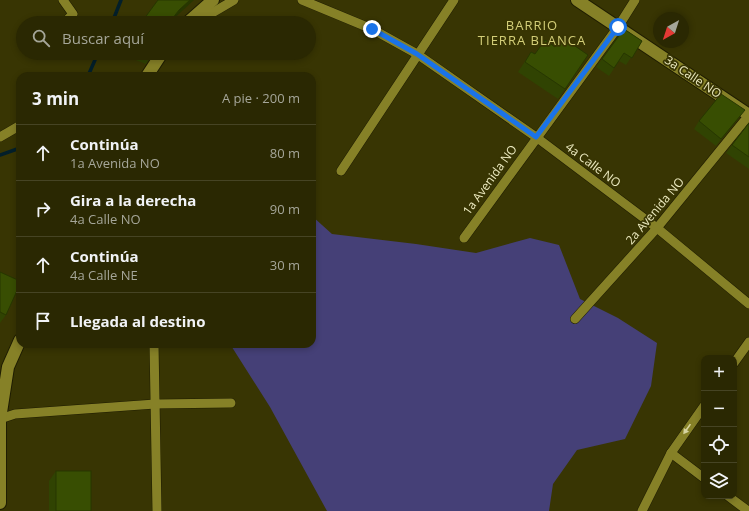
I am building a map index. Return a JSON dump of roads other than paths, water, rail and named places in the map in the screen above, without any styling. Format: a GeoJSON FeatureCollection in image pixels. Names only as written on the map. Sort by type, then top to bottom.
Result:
{"type":"FeatureCollection","features":[{"type":"Feature","properties":{"kind":"main road"},"geometry":{"type":"LineString","coordinates":[[195,16],[213,0]]}},
{"type":"Feature","properties":{"kind":"main road","name":"3a Calle NO"},"geometry":{"type":"LineString","coordinates":[[577,0],[749,115]]}},
{"type":"Feature","properties":{"kind":"main road"},"geometry":{"type":"LineString","coordinates":[[150,72],[157,60]]}},
{"type":"Feature","properties":{"kind":"main road"},"geometry":{"type":"LineString","coordinates":[[0,503],[0,419],[8,367],[16,348]]}},
{"type":"Feature","properties":{"kind":"street"},"geometry":{"type":"LineString","coordinates":[[63,0],[73,14],[71,16]]}},
{"type":"Feature","properties":{"kind":"street"},"geometry":{"type":"LineString","coordinates":[[207,16],[234,0]]}},
{"type":"Feature","properties":{"kind":"street","name":"4a Calle NO"},"geometry":{"type":"LineString","coordinates":[[302,0],[372,29],[417,54],[536,137],[657,228],[749,304]]}},
{"type":"Feature","properties":{"kind":"street"},"geometry":{"type":"LineString","coordinates":[[341,171],[454,0]]}},
{"type":"Feature","properties":{"kind":"street","name":"1a Avenida NO"},"geometry":{"type":"LineString","coordinates":[[464,238],[536,137],[618,27],[635,0]]}},
{"type":"Feature","properties":{"kind":"street","name":"2a Avenida NO"},"geometry":{"type":"LineString","coordinates":[[575,319],[657,228],[749,115]]}},
{"type":"Feature","properties":{"kind":"street"},"geometry":{"type":"LineString","coordinates":[[0,137],[16,127]]}},
{"type":"Feature","properties":{"kind":"street"},"geometry":{"type":"LineString","coordinates":[[737,359],[749,342]]}},
{"type":"Feature","properties":{"kind":"street"},"geometry":{"type":"LineString","coordinates":[[154,348],[157,511]]}},
{"type":"Feature","properties":{"kind":"street"},"geometry":{"type":"LineString","coordinates":[[0,419],[15,414],[155,404],[231,403]]}},
{"type":"Feature","properties":{"kind":"street"},"geometry":{"type":"LineString","coordinates":[[642,511],[671,453],[701,410]]}},
{"type":"Feature","properties":{"kind":"street"},"geometry":{"type":"LineString","coordinates":[[671,453],[701,476]]}},
{"type":"Feature","properties":{"kind":"street"},"geometry":{"type":"LineString","coordinates":[[732,499],[748,511]]}},
{"type":"Feature","properties":{"kind":"waterway"},"geometry":{"type":"LineString","coordinates":[[115,16],[121,0]]}},
{"type":"Feature","properties":{"kind":"waterway"},"geometry":{"type":"LineString","coordinates":[[90,72],[95,60]]}},
{"type":"Feature","properties":{"kind":"waterway"},"geometry":{"type":"LineString","coordinates":[[0,155],[16,149]]}},
{"type":"Feature","properties":{"kind":"district","name":"BARRIO TIERRA BLANCA"},"geometry":{"type":"Point","coordinates":[532,32]}}]}
